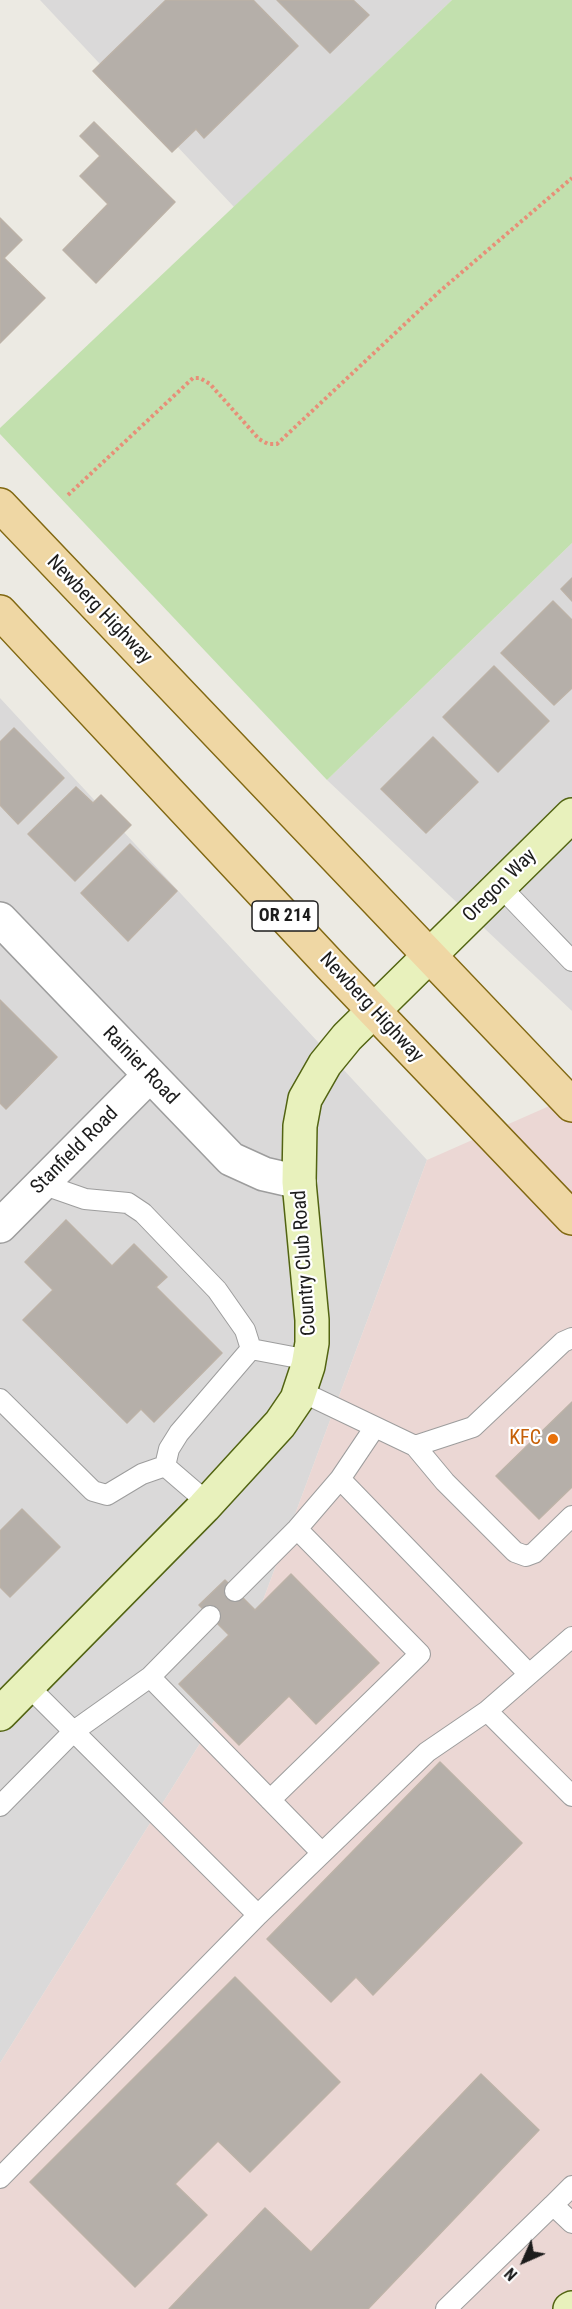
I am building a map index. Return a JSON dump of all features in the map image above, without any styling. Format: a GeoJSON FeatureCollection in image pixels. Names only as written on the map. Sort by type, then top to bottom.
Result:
{"type":"FeatureCollection","features":[{"type":"Feature","properties":{"kind":"main road","name":"Newberg Highway"},"geometry":{"type":"LineString","coordinates":[[0,505],[572,1105]]}},
{"type":"Feature","properties":{"kind":"main road","name":"Newberg Highway"},"geometry":{"type":"LineString","coordinates":[[0,612],[374,1011],[572,1218]]}},
{"type":"Feature","properties":{"kind":"street","name":"Oregon Way"},"geometry":{"type":"LineString","coordinates":[[429,957],[572,815]]}},
{"type":"Feature","properties":{"kind":"street","name":"Rainier Road"},"geometry":{"type":"LineString","coordinates":[[0,919],[231,1159],[264,1174],[299,1182]]}},
{"type":"Feature","properties":{"kind":"street","name":"Country Club Road"},"geometry":{"type":"LineString","coordinates":[[0,1714],[208,1503],[280,1424],[304,1376],[312,1320],[299,1182],[300,1126],[305,1099],[326,1064],[347,1037],[429,957]]}},
{"type":"Feature","properties":{"kind":"street","name":"Stanfield Road"},"geometry":{"type":"LineString","coordinates":[[0,1226],[149,1076]]}},
{"type":"Feature","properties":{"kind":"lane"},"geometry":{"type":"LineString","coordinates":[[500,886],[572,961]]}},
{"type":"Feature","properties":{"kind":"lane"},"geometry":{"type":"LineString","coordinates":[[42,1184],[85,1199],[128,1203],[143,1213],[217,1290],[245,1330],[251,1349],[304,1376],[375,1427],[415,1446],[445,1482],[515,1552],[526,1556],[534,1553],[572,1516]]}},
{"type":"Feature","properties":{"kind":"lane"},"geometry":{"type":"LineString","coordinates":[[415,1446],[473,1427],[567,1340]]}},
{"type":"Feature","properties":{"kind":"lane"},"geometry":{"type":"LineString","coordinates":[[165,1466],[169,1449],[179,1433],[251,1349]]}},
{"type":"Feature","properties":{"kind":"lane"},"geometry":{"type":"LineString","coordinates":[[0,1399],[93,1491],[107,1495],[142,1474],[165,1466]]}},
{"type":"Feature","properties":{"kind":"lane"},"geometry":{"type":"LineString","coordinates":[[235,1591],[297,1529],[340,1479],[375,1427]]}},
{"type":"Feature","properties":{"kind":"lane"},"geometry":{"type":"LineString","coordinates":[[165,1466],[208,1503]]}},
{"type":"Feature","properties":{"kind":"lane"},"geometry":{"type":"LineString","coordinates":[[340,1479],[530,1674]]}},
{"type":"Feature","properties":{"kind":"lane"},"geometry":{"type":"LineString","coordinates":[[270,1800],[420,1654],[297,1529]]}},
{"type":"Feature","properties":{"kind":"lane"},"geometry":{"type":"LineString","coordinates":[[0,1806],[74,1731],[150,1677],[210,1616]]}},
{"type":"Feature","properties":{"kind":"lane"},"geometry":{"type":"LineString","coordinates":[[0,2178],[258,1915],[426,1752],[487,1711],[572,1637]]}},
{"type":"Feature","properties":{"kind":"lane"},"geometry":{"type":"LineString","coordinates":[[150,1677],[322,1853]]}},
{"type":"Feature","properties":{"kind":"lane"},"geometry":{"type":"LineString","coordinates":[[28,1686],[258,1915]]}},
{"type":"Feature","properties":{"kind":"lane"},"geometry":{"type":"LineString","coordinates":[[487,1711],[572,1796]]}},
{"type":"Feature","properties":{"kind":"lane"},"geometry":{"type":"LineString","coordinates":[[446,2309],[572,2186]]}},
{"type":"Feature","properties":{"kind":"lane"},"geometry":{"type":"LineString","coordinates":[[553,2205],[572,2223]]}},
{"type":"Feature","properties":{"kind":"path"},"geometry":{"type":"LineString","coordinates":[[68,495],[194,378],[200,378],[210,384],[259,438],[268,444],[278,444],[440,291],[572,178]]}},
{"type":"Feature","properties":{"kind":"shaded area"},"geometry":{"type":"Polygon","coordinates":[[[40,0],[452,0],[234,207],[40,0]]]}},
{"type":"Feature","properties":{"kind":"shaded area"},"geometry":{"type":"Polygon","coordinates":[[[572,543],[572,1011],[327,780],[572,543]]]}},
{"type":"Feature","properties":{"kind":"shaded area"},"geometry":{"type":"Polygon","coordinates":[[[0,698],[427,1160],[224,1705],[0,2063],[0,698]]]}},
{"type":"Feature","properties":{"kind":"shaded area"},"geometry":{"type":"Polygon","coordinates":[[[572,1096],[572,2309],[0,2309],[0,2063],[224,1705],[427,1160],[572,1096]]]}},
{"type":"Feature","properties":{"kind":"green space"},"geometry":{"type":"Polygon","coordinates":[[[452,0],[572,0],[572,543],[327,780],[0,434],[0,428],[452,0]]]}},
{"type":"Feature","properties":{"kind":"building"},"geometry":{"type":"Polygon","coordinates":[[[166,0],[253,0],[298,46],[204,138],[196,129],[172,152],[93,71],[166,0]]]}},
{"type":"Feature","properties":{"kind":"building"},"geometry":{"type":"Polygon","coordinates":[[[277,0],[353,0],[369,15],[330,53],[277,0]]]}},
{"type":"Feature","properties":{"kind":"building"},"geometry":{"type":"Polygon","coordinates":[[[94,122],[175,202],[96,283],[63,250],[108,204],[80,176],[100,156],[80,136],[94,122]]]}},
{"type":"Feature","properties":{"kind":"building"},"geometry":{"type":"Polygon","coordinates":[[[0,218],[22,240],[4,258],[45,298],[0,343],[0,218]]]}},
{"type":"Feature","properties":{"kind":"building"},"geometry":{"type":"Polygon","coordinates":[[[572,578],[572,601],[561,589],[572,578]]]}},
{"type":"Feature","properties":{"kind":"building"},"geometry":{"type":"Polygon","coordinates":[[[553,601],[572,620],[572,688],[554,705],[501,653],[553,601]]]}},
{"type":"Feature","properties":{"kind":"building"},"geometry":{"type":"Polygon","coordinates":[[[494,666],[549,721],[498,772],[443,717],[494,666]]]}},
{"type":"Feature","properties":{"kind":"building"},"geometry":{"type":"Polygon","coordinates":[[[14,728],[64,778],[18,824],[0,805],[0,742],[14,728]]]}},
{"type":"Feature","properties":{"kind":"building"},"geometry":{"type":"Polygon","coordinates":[[[433,737],[478,782],[426,833],[381,789],[433,737]]]}},
{"type":"Feature","properties":{"kind":"building"},"geometry":{"type":"Polygon","coordinates":[[[76,787],[93,803],[101,795],[131,825],[75,881],[28,834],[76,787]]]}},
{"type":"Feature","properties":{"kind":"building"},"geometry":{"type":"Polygon","coordinates":[[[130,844],[177,891],[128,941],[81,893],[130,844]]]}},
{"type":"Feature","properties":{"kind":"building"},"geometry":{"type":"Polygon","coordinates":[[[0,1000],[57,1057],[6,1109],[0,1103],[0,1000]]]}},
{"type":"Feature","properties":{"kind":"building"},"geometry":{"type":"Polygon","coordinates":[[[66,1220],[112,1266],[134,1244],[167,1277],[156,1287],[222,1353],[154,1422],[141,1409],[127,1423],[23,1320],[53,1290],[25,1262],[66,1220]]]}},
{"type":"Feature","properties":{"kind":"building","name":"KFC"},"geometry":{"type":"Polygon","coordinates":[[[572,1402],[572,1487],[539,1519],[496,1476],[572,1402]]]}},
{"type":"Feature","properties":{"kind":"building"},"geometry":{"type":"Polygon","coordinates":[[[22,1509],[60,1547],[10,1597],[0,1587],[0,1531],[22,1509]]]}},
{"type":"Feature","properties":{"kind":"building"},"geometry":{"type":"Polygon","coordinates":[[[291,1574],[379,1663],[316,1724],[289,1696],[239,1745],[179,1684],[229,1635],[199,1605],[225,1580],[255,1610],[291,1574]]]}},
{"type":"Feature","properties":{"kind":"building"},"geometry":{"type":"Polygon","coordinates":[[[440,1762],[522,1843],[373,1995],[356,1977],[331,2002],[267,1939],[440,1762]]]}},
{"type":"Feature","properties":{"kind":"building"},"geometry":{"type":"Polygon","coordinates":[[[235,1977],[340,2082],[250,2172],[218,2141],[175,2184],[207,2215],[135,2287],[30,2182],[235,1977]]]}},
{"type":"Feature","properties":{"kind":"building"},"geometry":{"type":"Polygon","coordinates":[[[481,2074],[539,2130],[368,2309],[169,2309],[265,2208],[311,2252],[481,2074]]]}},
{"type":"Feature","properties":{"kind":"place","name":"KFC"},"geometry":{"type":"Point","coordinates":[553,1439]}}]}
